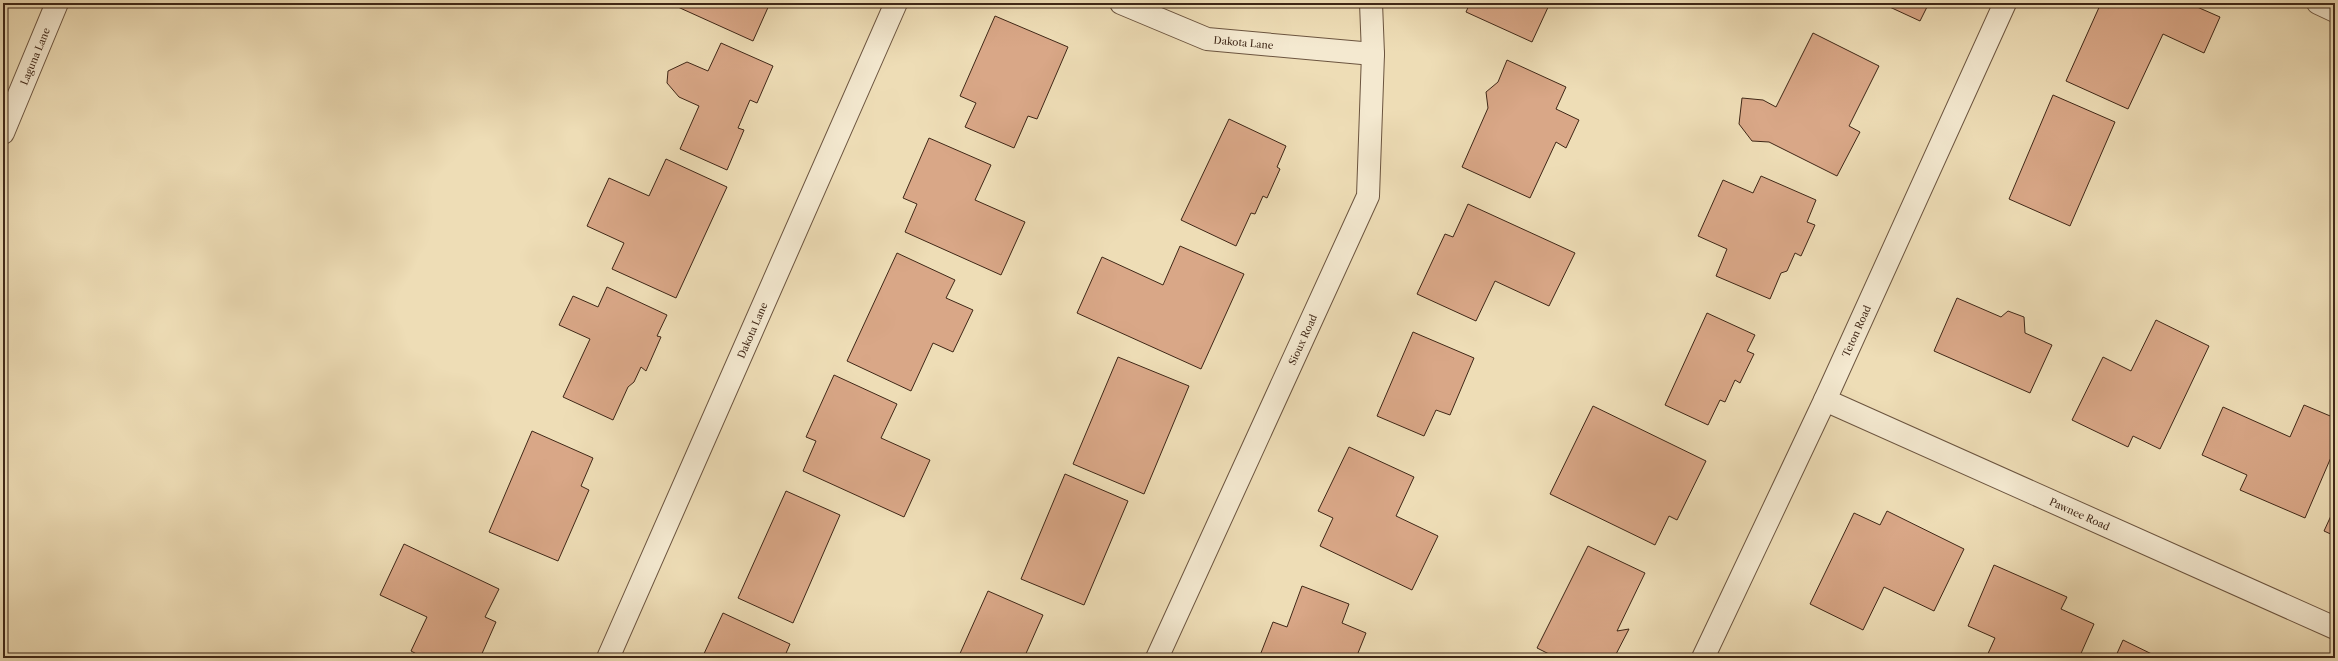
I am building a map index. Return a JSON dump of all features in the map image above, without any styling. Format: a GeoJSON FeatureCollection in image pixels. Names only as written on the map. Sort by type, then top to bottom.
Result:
{"type":"FeatureCollection","features":[{"type":"Feature","properties":{"kind":"street","name":"Laguna Lane"},"geometry":{"type":"LineString","coordinates":[[3,133],[57,3]]}},
{"type":"Feature","properties":{"kind":"street","name":"Dakota Lane"},"geometry":{"type":"LineString","coordinates":[[608,658],[896,3]]}},
{"type":"Feature","properties":{"kind":"street","name":"Dakota Lane"},"geometry":{"type":"LineString","coordinates":[[1121,3],[1207,39],[1373,54]]}},
{"type":"Feature","properties":{"kind":"street","name":"Sioux Road"},"geometry":{"type":"LineString","coordinates":[[1157,658],[1368,196],[1373,54],[1371,3]]}},
{"type":"Feature","properties":{"kind":"street","name":"Teton Road"},"geometry":{"type":"LineString","coordinates":[[1703,658],[1824,400],[2005,3]]}},
{"type":"Feature","properties":{"kind":"street"},"geometry":{"type":"LineString","coordinates":[[2318,3],[2335,11]]}},
{"type":"Feature","properties":{"kind":"street","name":"Pawnee Road"},"geometry":{"type":"LineString","coordinates":[[1824,400],[2335,628]]}},
{"type":"Feature","properties":{"kind":"building"},"geometry":{"type":"Polygon","coordinates":[[[669,3],[770,3],[753,41],[669,3]]]}},
{"type":"Feature","properties":{"kind":"building"},"geometry":{"type":"Polygon","coordinates":[[[1470,3],[1550,3],[1532,42],[1466,12],[1470,3]]]}},
{"type":"Feature","properties":{"kind":"building"},"geometry":{"type":"Polygon","coordinates":[[[1881,3],[1929,3],[1920,21],[1881,3]]]}},
{"type":"Feature","properties":{"kind":"building"},"geometry":{"type":"Polygon","coordinates":[[[2101,3],[2188,3],[2220,17],[2204,53],[2163,34],[2128,109],[2066,81],[2101,3]]]}},
{"type":"Feature","properties":{"kind":"building"},"geometry":{"type":"Polygon","coordinates":[[[995,16],[1068,47],[1037,119],[1028,116],[1014,148],[965,127],[976,103],[960,96],[995,16]]]}},
{"type":"Feature","properties":{"kind":"building"},"geometry":{"type":"Polygon","coordinates":[[[1813,33],[1879,66],[1849,126],[1860,132],[1837,176],[1769,142],[1752,141],[1739,124],[1742,98],[1763,100],[1776,107],[1813,33]]]}},
{"type":"Feature","properties":{"kind":"building"},"geometry":{"type":"Polygon","coordinates":[[[721,43],[773,66],[757,103],[750,100],[738,128],[744,130],[727,170],[680,149],[699,106],[679,97],[667,83],[668,71],[687,62],[708,71],[721,43]]]}},
{"type":"Feature","properties":{"kind":"building"},"geometry":{"type":"Polygon","coordinates":[[[1507,60],[1566,87],[1556,109],[1579,120],[1566,148],[1556,142],[1530,198],[1462,167],[1488,108],[1486,92],[1498,82],[1507,60]]]}},
{"type":"Feature","properties":{"kind":"building"},"geometry":{"type":"Polygon","coordinates":[[[2053,95],[2115,122],[2070,226],[2009,199],[2053,95]]]}},
{"type":"Feature","properties":{"kind":"building"},"geometry":{"type":"Polygon","coordinates":[[[1229,119],[1286,146],[1277,167],[1280,169],[1267,198],[1263,196],[1255,214],[1251,213],[1236,246],[1181,220],[1229,119]]]}},
{"type":"Feature","properties":{"kind":"building"},"geometry":{"type":"Polygon","coordinates":[[[929,138],[991,165],[975,200],[1025,222],[1001,275],[905,232],[917,204],[903,198],[929,138]]]}},
{"type":"Feature","properties":{"kind":"building"},"geometry":{"type":"Polygon","coordinates":[[[666,159],[727,187],[676,298],[612,269],[624,243],[587,226],[609,178],[649,196],[666,159]]]}},
{"type":"Feature","properties":{"kind":"building"},"geometry":{"type":"Polygon","coordinates":[[[1761,176],[1816,200],[1807,222],[1815,225],[1801,256],[1795,253],[1787,271],[1781,273],[1770,299],[1716,276],[1727,249],[1698,236],[1723,180],[1753,193],[1761,176]]]}},
{"type":"Feature","properties":{"kind":"building"},"geometry":{"type":"Polygon","coordinates":[[[1468,204],[1575,253],[1549,306],[1495,281],[1476,321],[1417,294],[1445,234],[1453,237],[1468,204]]]}},
{"type":"Feature","properties":{"kind":"building"},"geometry":{"type":"Polygon","coordinates":[[[1180,246],[1244,274],[1201,369],[1077,313],[1102,257],[1163,285],[1180,246]]]}},
{"type":"Feature","properties":{"kind":"building"},"geometry":{"type":"Polygon","coordinates":[[[897,253],[955,280],[946,298],[973,310],[953,352],[933,343],[911,391],[847,361],[897,253]]]}},
{"type":"Feature","properties":{"kind":"building"},"geometry":{"type":"Polygon","coordinates":[[[607,287],[667,315],[657,336],[661,337],[646,371],[641,367],[634,382],[628,387],[613,420],[563,397],[590,339],[559,325],[573,296],[598,307],[607,287]]]}},
{"type":"Feature","properties":{"kind":"building"},"geometry":{"type":"Polygon","coordinates":[[[1957,298],[2001,317],[2008,311],[2024,317],[2025,333],[2052,345],[2030,393],[1934,351],[1957,298]]]}},
{"type":"Feature","properties":{"kind":"building"},"geometry":{"type":"Polygon","coordinates":[[[1707,313],[1755,335],[1747,351],[1754,354],[1740,383],[1735,380],[1725,402],[1720,400],[1708,425],[1665,405],[1707,313]]]}},
{"type":"Feature","properties":{"kind":"building"},"geometry":{"type":"Polygon","coordinates":[[[2156,320],[2209,346],[2160,449],[2133,436],[2128,447],[2072,420],[2103,357],[2131,371],[2156,320]]]}},
{"type":"Feature","properties":{"kind":"building"},"geometry":{"type":"Polygon","coordinates":[[[1413,332],[1474,358],[1450,415],[1436,410],[1424,436],[1377,416],[1413,332]]]}},
{"type":"Feature","properties":{"kind":"building"},"geometry":{"type":"Polygon","coordinates":[[[1118,357],[1189,386],[1144,494],[1073,464],[1118,357]]]}},
{"type":"Feature","properties":{"kind":"building"},"geometry":{"type":"Polygon","coordinates":[[[834,375],[897,404],[881,438],[930,460],[904,517],[803,471],[816,441],[806,437],[834,375]]]}},
{"type":"Feature","properties":{"kind":"building"},"geometry":{"type":"Polygon","coordinates":[[[2304,405],[2335,418],[2335,448],[2305,518],[2240,490],[2247,475],[2202,455],[2223,407],[2290,437],[2304,405]]]}},
{"type":"Feature","properties":{"kind":"building"},"geometry":{"type":"Polygon","coordinates":[[[1593,406],[1706,461],[1677,520],[1669,516],[1655,545],[1550,494],[1593,406]]]}},
{"type":"Feature","properties":{"kind":"building"},"geometry":{"type":"Polygon","coordinates":[[[532,431],[593,458],[581,486],[589,490],[558,561],[489,532],[532,431]]]}},
{"type":"Feature","properties":{"kind":"building"},"geometry":{"type":"Polygon","coordinates":[[[1349,447],[1414,477],[1396,516],[1438,536],[1412,590],[1320,546],[1333,518],[1318,511],[1349,447]]]}},
{"type":"Feature","properties":{"kind":"building"},"geometry":{"type":"Polygon","coordinates":[[[1065,474],[1128,501],[1084,605],[1021,579],[1065,474]]]}},
{"type":"Feature","properties":{"kind":"building"},"geometry":{"type":"Polygon","coordinates":[[[786,491],[840,515],[793,623],[738,598],[786,491]]]}},
{"type":"Feature","properties":{"kind":"building"},"geometry":{"type":"Polygon","coordinates":[[[2335,507],[2335,536],[2324,531],[2335,507]]]}},
{"type":"Feature","properties":{"kind":"building"},"geometry":{"type":"Polygon","coordinates":[[[1887,511],[1964,549],[1934,611],[1884,587],[1863,630],[1810,604],[1854,513],[1880,525],[1887,511]]]}},
{"type":"Feature","properties":{"kind":"building"},"geometry":{"type":"Polygon","coordinates":[[[404,544],[499,589],[485,617],[496,622],[480,658],[424,658],[411,651],[427,617],[380,595],[404,544]]]}},
{"type":"Feature","properties":{"kind":"building"},"geometry":{"type":"Polygon","coordinates":[[[1588,546],[1645,573],[1617,631],[1629,629],[1614,658],[1557,658],[1537,648],[1588,546]]]}},
{"type":"Feature","properties":{"kind":"building"},"geometry":{"type":"Polygon","coordinates":[[[1994,565],[2067,597],[2061,609],[2094,624],[2079,658],[1986,658],[1995,638],[1968,626],[1994,565]]]}},
{"type":"Feature","properties":{"kind":"building"},"geometry":{"type":"Polygon","coordinates":[[[1302,586],[1349,604],[1342,623],[1366,633],[1356,658],[1259,658],[1273,622],[1287,627],[1302,586]]]}},
{"type":"Feature","properties":{"kind":"building"},"geometry":{"type":"Polygon","coordinates":[[[988,591],[1043,615],[1024,658],[958,658],[988,591]]]}},
{"type":"Feature","properties":{"kind":"building"},"geometry":{"type":"Polygon","coordinates":[[[723,613],[790,644],[784,658],[702,658],[723,613]]]}},
{"type":"Feature","properties":{"kind":"building"},"geometry":{"type":"Polygon","coordinates":[[[2123,640],[2160,658],[2115,658],[2123,640]]]}}]}
